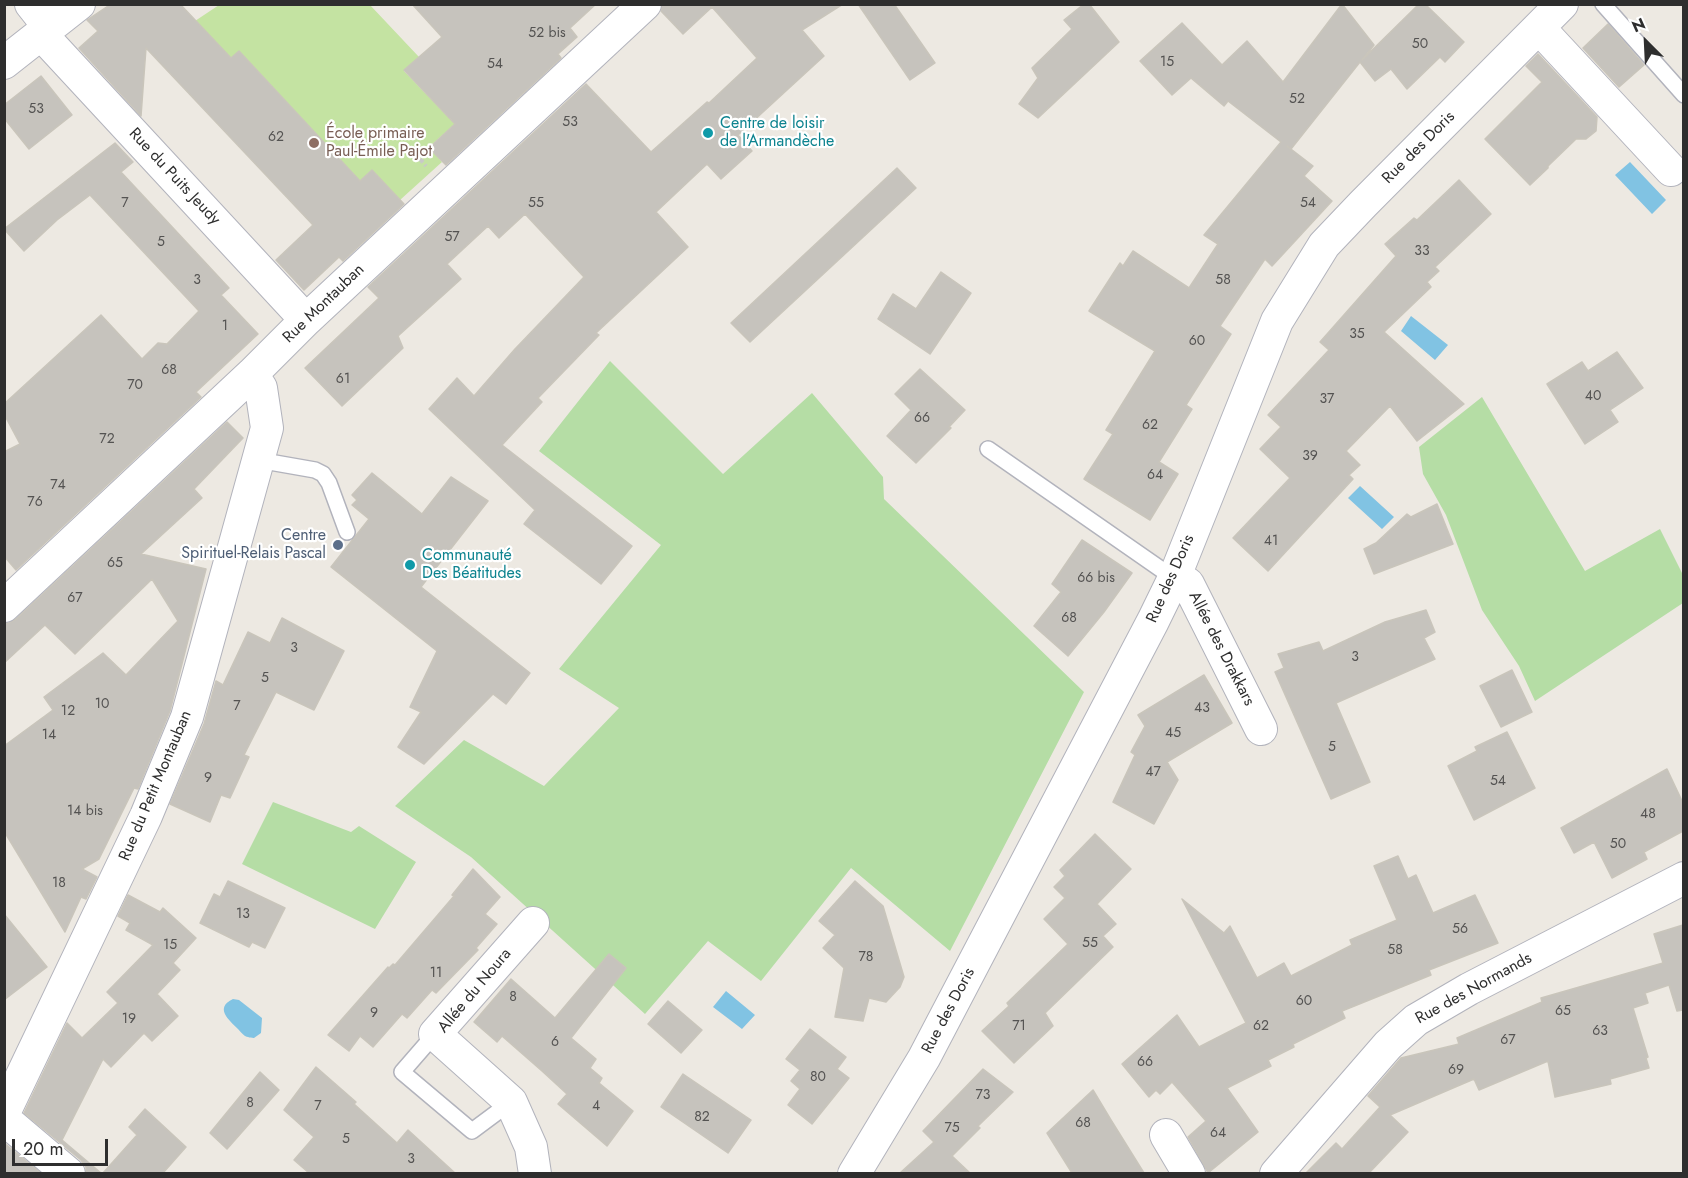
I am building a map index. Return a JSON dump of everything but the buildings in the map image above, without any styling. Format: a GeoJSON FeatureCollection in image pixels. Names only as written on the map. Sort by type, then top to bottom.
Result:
{"type":"FeatureCollection","features":[{"type":"Feature","properties":{"kind":"street"},"geometry":{"type":"LineString","coordinates":[[4,63],[40,22],[79,4]]}},
{"type":"Feature","properties":{"kind":"street","name":"Rue Montauban"},"geometry":{"type":"LineString","coordinates":[[4,606],[645,4]]}},
{"type":"Feature","properties":{"kind":"street","name":"Rue des Doris"},"geometry":{"type":"LineString","coordinates":[[854,1173],[924,1058],[1175,576],[1277,321],[1324,245],[1562,4]]}},
{"type":"Feature","properties":{"kind":"street","name":"Rue du Puits Jeudy"},"geometry":{"type":"LineString","coordinates":[[40,22],[306,320]]}},
{"type":"Feature","properties":{"kind":"street"},"geometry":{"type":"LineString","coordinates":[[1539,28],[1671,170]]}},
{"type":"Feature","properties":{"kind":"street","name":"Rue du Petit Montauban"},"geometry":{"type":"LineString","coordinates":[[4,1113],[146,816],[187,717],[267,428],[261,388],[252,374]]}},
{"type":"Feature","properties":{"kind":"street","name":"Allée des Drakkars"},"geometry":{"type":"LineString","coordinates":[[1175,576],[1188,584],[1261,729]]}},
{"type":"Feature","properties":{"kind":"street","name":"Rue des Normands"},"geometry":{"type":"LineString","coordinates":[[1276,1173],[1388,1045],[1416,1020],[1469,989],[1683,878]]}},
{"type":"Feature","properties":{"kind":"street","name":"Allée du Noura"},"geometry":{"type":"LineString","coordinates":[[533,923],[435,1034],[511,1102],[531,1147],[535,1173]]}},
{"type":"Feature","properties":{"kind":"street"},"geometry":{"type":"LineString","coordinates":[[4,1119],[69,1173]]}},
{"type":"Feature","properties":{"kind":"street"},"geometry":{"type":"LineString","coordinates":[[1166,1135],[1189,1173]]}},
{"type":"Feature","properties":{"kind":"lane"},"geometry":{"type":"LineString","coordinates":[[1603,4],[1683,95]]}},
{"type":"Feature","properties":{"kind":"lane"},"geometry":{"type":"LineString","coordinates":[[988,449],[1162,570],[1175,576]]}},
{"type":"Feature","properties":{"kind":"lane"},"geometry":{"type":"LineString","coordinates":[[258,460],[315,470],[323,474],[329,483],[347,532]]}},
{"type":"Feature","properties":{"kind":"lane"},"geometry":{"type":"LineString","coordinates":[[435,1034],[402,1072],[472,1131],[511,1102]]}},
{"type":"Feature","properties":{"kind":"green space"},"geometry":{"type":"Polygon","coordinates":[[[219,5],[370,5],[419,57],[404,71],[455,124],[429,147],[442,162],[400,200],[372,170],[360,181],[240,52],[231,58],[195,21],[219,5]]]}},
{"type":"Feature","properties":{"kind":"green space"},"geometry":{"type":"Polygon","coordinates":[[[610,361],[723,474],[812,393],[883,477],[884,499],[1084,692],[950,951],[851,868],[761,981],[708,941],[645,1014],[471,857],[395,806],[464,740],[544,786],[619,708],[559,669],[661,545],[539,451],[610,361]]]}},
{"type":"Feature","properties":{"kind":"green space"},"geometry":{"type":"Polygon","coordinates":[[[1482,397],[1585,571],[1660,529],[1683,575],[1683,603],[1535,701],[1519,666],[1482,610],[1446,515],[1423,474],[1419,447],[1482,397]]]}},
{"type":"Feature","properties":{"kind":"green space"},"geometry":{"type":"Polygon","coordinates":[[[273,802],[351,832],[359,826],[416,862],[375,929],[242,864],[273,802]]]}},
{"type":"Feature","properties":{"kind":"water"},"geometry":{"type":"Polygon","coordinates":[[[1630,162],[1666,200],[1652,214],[1615,175],[1630,162]]]}},
{"type":"Feature","properties":{"kind":"water"},"geometry":{"type":"Polygon","coordinates":[[[1411,316],[1448,345],[1435,360],[1401,331],[1411,316]]]}},
{"type":"Feature","properties":{"kind":"water"},"geometry":{"type":"Polygon","coordinates":[[[1360,486],[1394,517],[1382,529],[1348,498],[1360,486]]]}},
{"type":"Feature","properties":{"kind":"water"},"geometry":{"type":"Polygon","coordinates":[[[726,991],[755,1015],[742,1029],[713,1007],[726,991]]]}},
{"type":"Feature","properties":{"kind":"water"},"geometry":{"type":"Polygon","coordinates":[[[233,999],[239,1000],[262,1018],[261,1033],[254,1038],[244,1035],[225,1014],[224,1006],[233,999]]]}},
{"type":"Feature","properties":{"kind":"place","name":"Centre de loisir de l'Armandèche"},"geometry":{"type":"Point","coordinates":[708,133]}},
{"type":"Feature","properties":{"kind":"place","name":"École primaire Paul-Émile Pajot"},"geometry":{"type":"Point","coordinates":[314,143]}},
{"type":"Feature","properties":{"kind":"place","name":"Centre Spirituel-Relais Pascal"},"geometry":{"type":"Point","coordinates":[338,545]}},
{"type":"Feature","properties":{"kind":"place","name":"Communauté Des Béatitudes"},"geometry":{"type":"Point","coordinates":[410,565]}}]}
